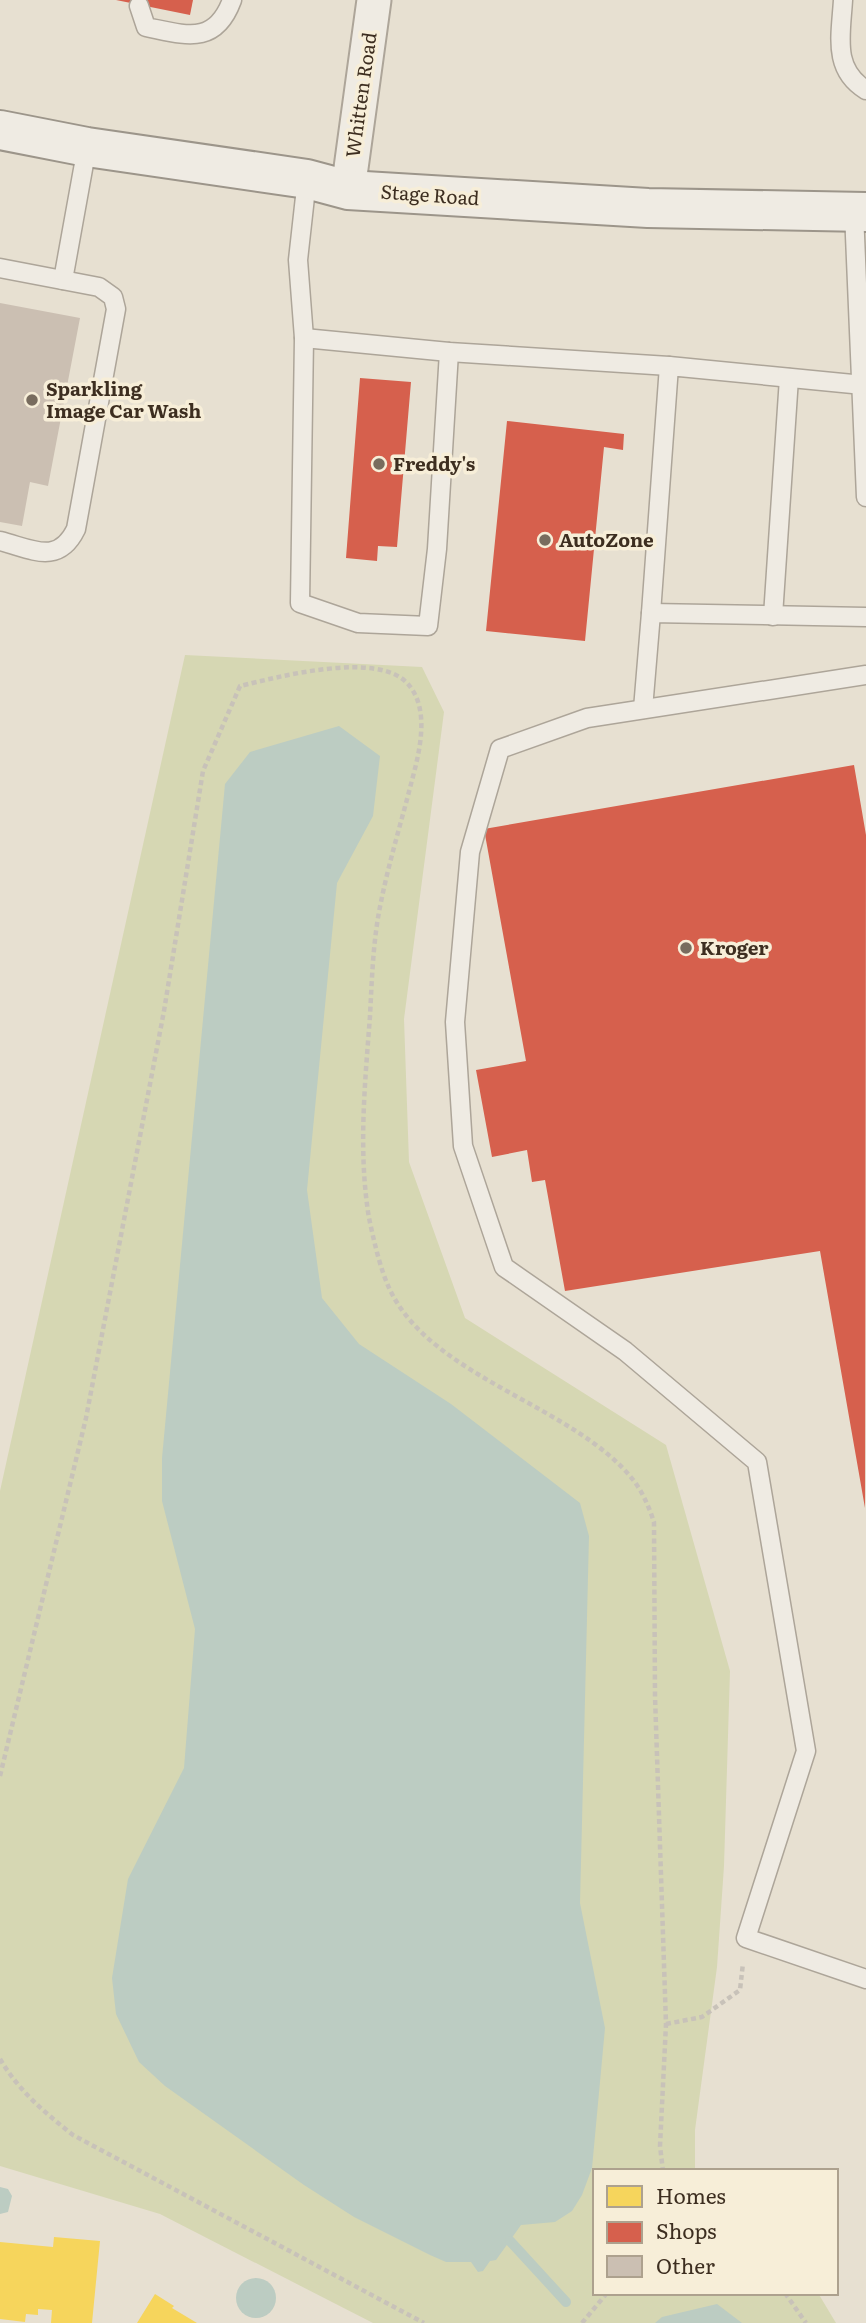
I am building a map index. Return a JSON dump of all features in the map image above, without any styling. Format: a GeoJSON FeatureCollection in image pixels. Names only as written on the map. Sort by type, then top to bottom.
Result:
{"type":"FeatureCollection","features":[{"type":"Feature","properties":{"kind":"main road","name":"Stage Road"},"geometry":{"type":"LineString","coordinates":[[0,130],[88,147],[307,179],[348,190],[648,208],[860,212]]}},
{"type":"Feature","properties":{"kind":"street","name":"Whitten Road"},"geometry":{"type":"LineString","coordinates":[[348,190],[374,0]]}},
{"type":"Feature","properties":{"kind":"lane"},"geometry":{"type":"LineString","coordinates":[[139,6],[146,27],[184,35],[208,33],[225,17],[232,0]]}},
{"type":"Feature","properties":{"kind":"lane"},"geometry":{"type":"LineString","coordinates":[[843,0],[840,53],[844,70],[853,82],[866,90]]}},
{"type":"Feature","properties":{"kind":"lane"},"geometry":{"type":"LineString","coordinates":[[63,280],[88,147]]}},
{"type":"Feature","properties":{"kind":"lane"},"geometry":{"type":"LineString","coordinates":[[307,179],[298,269],[304,338],[300,603],[358,624],[428,626],[437,549],[449,352]]}},
{"type":"Feature","properties":{"kind":"lane"},"geometry":{"type":"LineString","coordinates":[[860,212],[866,497]]}},
{"type":"Feature","properties":{"kind":"lane"},"geometry":{"type":"LineString","coordinates":[[0,268],[99,287],[113,298],[116,309],[76,529],[69,542],[58,551],[46,554],[0,541]]}},
{"type":"Feature","properties":{"kind":"lane"},"geometry":{"type":"LineString","coordinates":[[304,338],[449,352],[669,366],[863,385]]}},
{"type":"Feature","properties":{"kind":"lane"},"geometry":{"type":"LineString","coordinates":[[643,709],[669,366]]}},
{"type":"Feature","properties":{"kind":"lane"},"geometry":{"type":"LineString","coordinates":[[773,616],[789,378]]}},
{"type":"Feature","properties":{"kind":"lane"},"geometry":{"type":"LineString","coordinates":[[650,613],[866,617]]}},
{"type":"Feature","properties":{"kind":"lane"},"geometry":{"type":"LineString","coordinates":[[866,675],[587,718],[500,749],[470,852],[455,1022],[463,1146],[504,1267],[625,1351],[757,1462],[806,1751],[746,1938],[866,1979]]}},
{"type":"Feature","properties":{"kind":"path"},"geometry":{"type":"LineString","coordinates":[[0,1776],[86,1418],[164,1011],[203,771],[240,686],[303,671],[358,667],[391,675],[408,683],[419,706],[421,726],[417,761],[380,903],[374,955],[365,1085],[364,1167],[369,1218],[391,1292],[411,1318],[455,1359],[581,1436],[621,1467],[645,1499],[654,1522],[654,1696],[666,2024],[660,2146],[663,2169]]}},
{"type":"Feature","properties":{"kind":"path"},"geometry":{"type":"LineString","coordinates":[[666,2024],[702,2017],[740,1990],[746,1938]]}},
{"type":"Feature","properties":{"kind":"path"},"geometry":{"type":"LineString","coordinates":[[0,2059],[13,2080],[40,2109],[74,2135],[424,2323]]}},
{"type":"Feature","properties":{"kind":"path"},"geometry":{"type":"LineString","coordinates":[[582,2323],[605,2295]]}},
{"type":"Feature","properties":{"kind":"path"},"geometry":{"type":"LineString","coordinates":[[786,2295],[806,2323]]}},
{"type":"Feature","properties":{"kind":"green space"},"geometry":{"type":"Polygon","coordinates":[[[185,655],[422,667],[444,712],[404,1019],[409,1162],[465,1318],[666,1445],[730,1671],[724,1866],[717,1967],[695,2130],[695,2169],[593,2169],[593,2295],[819,2295],[836,2323],[373,2323],[160,2214],[0,2166],[0,1491],[185,655]]]}},
{"type":"Feature","properties":{"kind":"shaded area"},"geometry":{"type":"Polygon","coordinates":[[[339,726],[380,756],[373,816],[337,883],[307,1190],[322,1298],[359,1344],[451,1404],[580,1503],[589,1536],[580,1903],[605,2028],[592,2168],[582,2195],[572,2211],[555,2222],[521,2225],[496,2260],[490,2261],[483,2271],[478,2272],[471,2262],[446,2262],[354,2217],[304,2185],[165,2086],[139,2062],[116,2014],[112,1978],[128,1879],[184,1768],[195,1629],[162,1501],[162,1458],[225,784],[250,752],[339,726]]]}},
{"type":"Feature","properties":{"kind":"shaded area"},"geometry":{"type":"Polygon","coordinates":[[[0,2187],[8,2189],[12,2196],[8,2212],[0,2214],[0,2187]]]}},
{"type":"Feature","properties":{"kind":"shaded area"},"geometry":{"type":"Polygon","coordinates":[[[256,2278],[270,2284],[276,2298],[270,2312],[256,2318],[242,2312],[236,2298],[242,2284],[256,2278]]]}},
{"type":"Feature","properties":{"kind":"shaded area"},"geometry":{"type":"Polygon","coordinates":[[[717,2304],[742,2323],[655,2323],[662,2317],[717,2304]]]}},
{"type":"Feature","properties":{"kind":"building: Homes"},"geometry":{"type":"Polygon","coordinates":[[[54,2237],[100,2241],[92,2323],[51,2323],[52,2310],[38,2309],[38,2315],[26,2314],[25,2322],[0,2319],[0,2242],[53,2247],[54,2237]]]}},
{"type":"Feature","properties":{"kind":"building: Homes"},"geometry":{"type":"Polygon","coordinates":[[[155,2294],[174,2306],[172,2308],[197,2323],[137,2323],[155,2294]]]}},
{"type":"Feature","properties":{"kind":"building: Shops"},"geometry":{"type":"Polygon","coordinates":[[[116,0],[193,0],[190,15],[116,0]]]}},
{"type":"Feature","properties":{"kind":"building: Shops","name":"Freddy's"},"geometry":{"type":"Polygon","coordinates":[[[360,378],[411,382],[397,547],[378,546],[377,561],[346,558],[360,378]]]}},
{"type":"Feature","properties":{"kind":"building: Shops","name":"AutoZone"},"geometry":{"type":"Polygon","coordinates":[[[507,421],[624,434],[623,450],[604,447],[585,641],[486,631],[507,421]]]}},
{"type":"Feature","properties":{"kind":"building: Shops","name":"Kroger"},"geometry":{"type":"Polygon","coordinates":[[[854,765],[866,835],[865,1508],[820,1251],[565,1291],[545,1180],[532,1182],[527,1150],[492,1157],[476,1070],[526,1061],[484,829],[854,765]]]}},
{"type":"Feature","properties":{"kind":"building: Other","name":"Sparkling Image Car Wash"},"geometry":{"type":"Polygon","coordinates":[[[0,303],[80,318],[48,486],[30,482],[22,526],[0,522],[0,303]]]}},
{"type":"Feature","properties":{"kind":"waterway"},"geometry":{"type":"LineString","coordinates":[[510,2241],[566,2302]]}},
{"type":"Feature","properties":{"kind":"place","name":"Sparkling Image Car Wash"},"geometry":{"type":"Point","coordinates":[32,400]}},
{"type":"Feature","properties":{"kind":"place","name":"Freddy's"},"geometry":{"type":"Point","coordinates":[379,464]}},
{"type":"Feature","properties":{"kind":"place","name":"AutoZone"},"geometry":{"type":"Point","coordinates":[545,540]}},
{"type":"Feature","properties":{"kind":"place","name":"Kroger"},"geometry":{"type":"Point","coordinates":[686,948]}}]}
